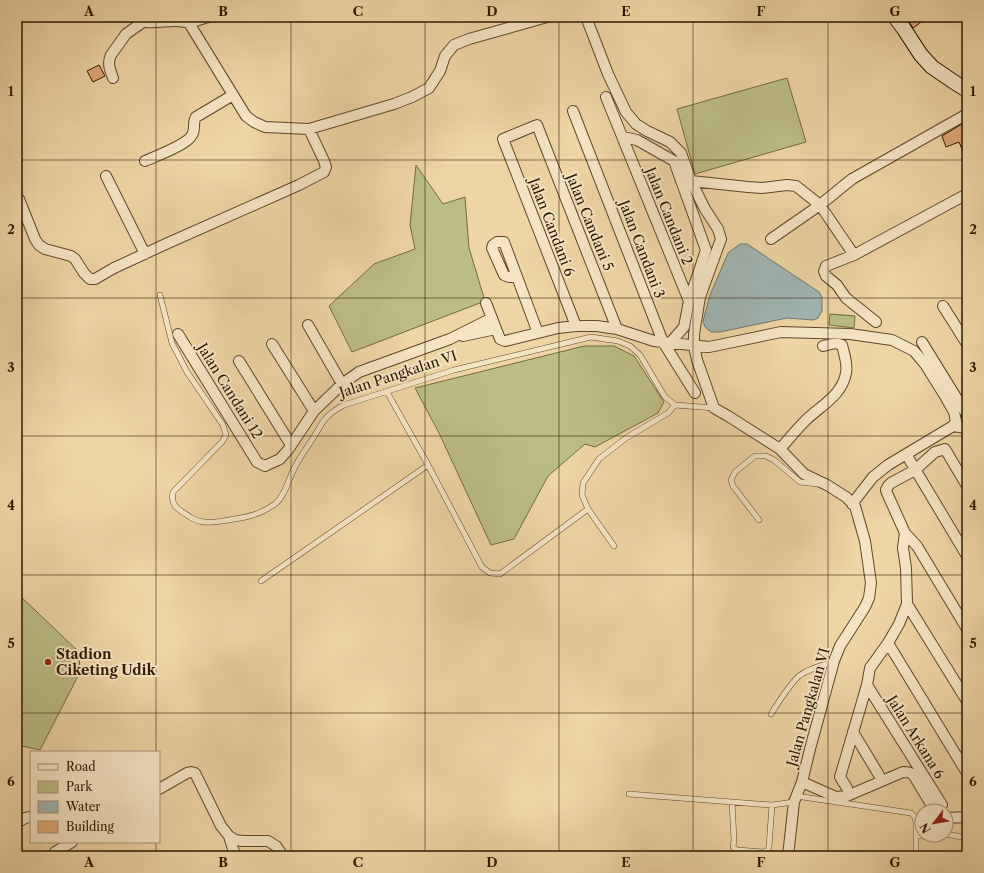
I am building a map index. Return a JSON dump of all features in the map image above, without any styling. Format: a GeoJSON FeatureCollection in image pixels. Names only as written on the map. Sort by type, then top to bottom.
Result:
{"type":"FeatureCollection","features":[{"type":"Feature","properties":{"kind":"street"},"geometry":{"type":"LineString","coordinates":[[133,17],[139,21],[149,23],[183,21],[188,23],[208,17]]}},
{"type":"Feature","properties":{"kind":"street"},"geometry":{"type":"LineString","coordinates":[[188,23],[246,116],[265,127],[309,129],[394,104],[412,97],[429,88],[440,71],[445,56],[454,45],[521,20],[547,17]]}},
{"type":"Feature","properties":{"kind":"street"},"geometry":{"type":"LineString","coordinates":[[586,17],[608,74],[626,112],[636,124],[670,142],[681,153],[691,181],[704,209],[718,229],[721,239],[700,297],[694,334],[694,346],[697,360],[714,408]]}},
{"type":"Feature","properties":{"kind":"street"},"geometry":{"type":"LineString","coordinates":[[895,17],[921,56],[932,67],[967,90]]}},
{"type":"Feature","properties":{"kind":"street"},"geometry":{"type":"LineString","coordinates":[[113,78],[109,64],[111,55],[126,34],[143,22]]}},
{"type":"Feature","properties":{"kind":"street"},"geometry":{"type":"LineString","coordinates":[[145,161],[188,141],[194,131],[194,121],[196,117],[233,95]]}},
{"type":"Feature","properties":{"kind":"street","name":"Jalan Candani 2"},"geometry":{"type":"LineString","coordinates":[[606,97],[689,301]]}},
{"type":"Feature","properties":{"kind":"street","name":"Jalan Candani 3"},"geometry":{"type":"LineString","coordinates":[[573,111],[667,342],[695,393]]}},
{"type":"Feature","properties":{"kind":"street"},"geometry":{"type":"LineString","coordinates":[[771,240],[820,205],[852,179],[967,114]]}},
{"type":"Feature","properties":{"kind":"street","name":"Jalan Candani 6"},"geometry":{"type":"LineString","coordinates":[[537,125],[503,139],[576,326]]}},
{"type":"Feature","properties":{"kind":"street","name":"Jalan Candani 5"},"geometry":{"type":"LineString","coordinates":[[537,125],[617,329]]}},
{"type":"Feature","properties":{"kind":"street"},"geometry":{"type":"LineString","coordinates":[[17,196],[39,245],[45,249],[71,256],[90,279],[95,279],[114,268],[324,172],[326,167],[324,161],[309,129]]}},
{"type":"Feature","properties":{"kind":"street"},"geometry":{"type":"LineString","coordinates":[[623,137],[637,140],[674,161],[706,250],[689,301],[684,327],[667,342]]}},
{"type":"Feature","properties":{"kind":"street"},"geometry":{"type":"LineString","coordinates":[[106,176],[145,254]]}},
{"type":"Feature","properties":{"kind":"street"},"geometry":{"type":"LineString","coordinates":[[691,181],[762,188],[787,184],[796,186],[820,205],[854,255]]}},
{"type":"Feature","properties":{"kind":"street"},"geometry":{"type":"LineString","coordinates":[[876,322],[846,298],[837,285],[826,276],[824,271],[826,266],[854,255],[967,194]]}},
{"type":"Feature","properties":{"kind":"street"},"geometry":{"type":"LineString","coordinates":[[517,277],[538,333]]}},
{"type":"Feature","properties":{"kind":"street"},"geometry":{"type":"LineString","coordinates":[[486,303],[498,334],[505,341],[576,326],[597,326],[617,329],[654,341],[709,347],[781,332],[850,334],[892,340],[905,346],[914,351],[925,364],[954,412],[956,421],[953,426],[888,465],[873,477],[852,504]]}},
{"type":"Feature","properties":{"kind":"street"},"geometry":{"type":"LineString","coordinates":[[943,306],[967,344]]}},
{"type":"Feature","properties":{"kind":"street"},"geometry":{"type":"LineString","coordinates":[[239,361],[291,445],[314,411],[342,384],[359,372],[450,339],[492,318]]}},
{"type":"Feature","properties":{"kind":"street"},"geometry":{"type":"LineString","coordinates":[[308,324],[342,384]]}},
{"type":"Feature","properties":{"kind":"street","name":"Jalan Candani 12"},"geometry":{"type":"LineString","coordinates":[[178,334],[257,462],[265,466],[280,459],[291,445]]}},
{"type":"Feature","properties":{"kind":"street"},"geometry":{"type":"LineString","coordinates":[[450,339],[498,334]]}},
{"type":"Feature","properties":{"kind":"street"},"geometry":{"type":"LineString","coordinates":[[922,342],[967,415]]}},
{"type":"Feature","properties":{"kind":"street"},"geometry":{"type":"LineString","coordinates":[[780,449],[805,421],[830,401],[841,387],[847,372],[842,345],[836,343],[823,346]]}},
{"type":"Feature","properties":{"kind":"street"},"geometry":{"type":"LineString","coordinates":[[272,344],[314,411]]}},
{"type":"Feature","properties":{"kind":"street","name":"Jalan Pangkalan VI"},"geometry":{"type":"LineString","coordinates":[[714,408],[780,449],[804,474],[827,485],[846,497],[855,506],[865,541],[871,583],[869,598],[865,608],[840,646],[834,661],[802,782],[795,799],[788,856]]}},
{"type":"Feature","properties":{"kind":"street"},"geometry":{"type":"LineString","coordinates":[[953,426],[967,428]]}},
{"type":"Feature","properties":{"kind":"street"},"geometry":{"type":"LineString","coordinates":[[967,486],[945,449],[936,452],[913,467],[890,483],[886,490],[904,533],[917,546],[967,629]]}},
{"type":"Feature","properties":{"kind":"street"},"geometry":{"type":"LineString","coordinates":[[906,454],[967,556]]}},
{"type":"Feature","properties":{"kind":"street"},"geometry":{"type":"LineString","coordinates":[[847,788],[840,778],[852,732],[867,685],[870,668],[888,643],[899,624],[907,604],[906,568],[903,548],[904,533]]}},
{"type":"Feature","properties":{"kind":"street"},"geometry":{"type":"LineString","coordinates":[[907,604],[967,701]]}},
{"type":"Feature","properties":{"kind":"street"},"geometry":{"type":"LineString","coordinates":[[888,643],[967,773]]}},
{"type":"Feature","properties":{"kind":"street","name":"Jalan Arkana 6"},"geometry":{"type":"LineString","coordinates":[[867,685],[935,803]]}},
{"type":"Feature","properties":{"kind":"street"},"geometry":{"type":"LineString","coordinates":[[852,732],[879,775]]}},
{"type":"Feature","properties":{"kind":"street"},"geometry":{"type":"LineString","coordinates":[[160,787],[187,773],[191,772],[195,774],[221,826],[229,836],[235,840],[268,841],[276,846],[283,856]]}},
{"type":"Feature","properties":{"kind":"street"},"geometry":{"type":"LineString","coordinates":[[802,782],[836,797],[841,797],[847,796],[903,772],[909,772],[912,773],[934,803]]}},
{"type":"Feature","properties":{"kind":"street"},"geometry":{"type":"LineString","coordinates":[[17,823],[30,817]]}},
{"type":"Feature","properties":{"kind":"street"},"geometry":{"type":"LineString","coordinates":[[954,818],[967,817]]}},
{"type":"Feature","properties":{"kind":"street"},"geometry":{"type":"LineString","coordinates":[[229,836],[236,856]]}},
{"type":"Feature","properties":{"kind":"street"},"geometry":{"type":"LineString","coordinates":[[50,843],[54,854],[70,843]]}},
{"type":"Feature","properties":{"kind":"lane","name":"Jalan Pangkalan VI"},"geometry":{"type":"LineString","coordinates":[[160,295],[172,342],[188,372],[223,425],[226,435],[222,442],[173,492],[172,501],[175,507],[201,522],[250,516],[266,510],[276,503],[283,494],[294,467],[326,418],[335,410],[344,405],[454,370],[591,337],[618,341],[630,346],[640,355],[665,397],[676,405],[714,408]]}},
{"type":"Feature","properties":{"kind":"lane"},"geometry":{"type":"LineString","coordinates":[[387,392],[428,465],[482,567],[490,573],[500,574],[588,509]]}},
{"type":"Feature","properties":{"kind":"lane"},"geometry":{"type":"LineString","coordinates":[[614,546],[588,509],[582,495],[583,484],[599,459],[626,438],[668,414],[676,405]]}},
{"type":"Feature","properties":{"kind":"lane"},"geometry":{"type":"LineString","coordinates":[[759,520],[734,486],[732,480],[735,472],[755,456],[766,456],[774,460],[800,482],[827,485]]}},
{"type":"Feature","properties":{"kind":"lane"},"geometry":{"type":"LineString","coordinates":[[261,581],[428,465]]}},
{"type":"Feature","properties":{"kind":"lane"},"geometry":{"type":"LineString","coordinates":[[771,714],[799,676],[809,670],[834,661]]}},
{"type":"Feature","properties":{"kind":"lane"},"geometry":{"type":"LineString","coordinates":[[629,794],[772,805],[795,799],[911,813],[914,816]]}},
{"type":"Feature","properties":{"kind":"lane"},"geometry":{"type":"LineString","coordinates":[[732,802],[733,847],[736,850],[766,852],[770,848],[772,805]]}},
{"type":"Feature","properties":{"kind":"lane"},"geometry":{"type":"LineString","coordinates":[[954,836],[967,838]]}},
{"type":"Feature","properties":{"kind":"lane"},"geometry":{"type":"LineString","coordinates":[[916,843],[916,856]]}},
{"type":"Feature","properties":{"kind":"green space"},"geometry":{"type":"Polygon","coordinates":[[[787,78],[806,142],[695,174],[677,109],[787,78]]]}},
{"type":"Feature","properties":{"kind":"green space"},"geometry":{"type":"Polygon","coordinates":[[[416,165],[443,204],[465,197],[469,248],[485,301],[352,352],[329,306],[374,264],[415,249],[410,225],[416,165]]]}},
{"type":"Feature","properties":{"kind":"green space"},"geometry":{"type":"Polygon","coordinates":[[[830,314],[855,316],[854,328],[829,325],[830,314]]]}},
{"type":"Feature","properties":{"kind":"green space"},"geometry":{"type":"Polygon","coordinates":[[[584,346],[614,346],[634,356],[664,402],[658,413],[595,447],[585,444],[548,476],[514,539],[491,545],[439,433],[415,388],[584,346]]]}},
{"type":"Feature","properties":{"kind":"green space","name":"Stadion Ciketing Udik"},"geometry":{"type":"Polygon","coordinates":[[[17,593],[79,652],[80,672],[40,750],[17,745],[17,593]]]}},
{"type":"Feature","properties":{"kind":"water"},"geometry":{"type":"Polygon","coordinates":[[[740,244],[747,244],[819,292],[822,297],[822,311],[818,318],[813,320],[787,318],[720,332],[711,332],[705,327],[703,321],[710,295],[728,253],[740,244]]]}},
{"type":"Feature","properties":{"kind":"building"},"geometry":{"type":"Polygon","coordinates":[[[906,17],[928,17],[913,28],[906,17]]]}},
{"type":"Feature","properties":{"kind":"building"},"geometry":{"type":"Polygon","coordinates":[[[99,65],[105,76],[93,82],[87,71],[99,65]]]}},
{"type":"Feature","properties":{"kind":"building"},"geometry":{"type":"Polygon","coordinates":[[[967,121],[967,161],[959,142],[946,147],[942,136],[967,121]]]}},
{"type":"Feature","properties":{"kind":"place","name":"Stadion Ciketing Udik"},"geometry":{"type":"Point","coordinates":[48,662]}}]}
